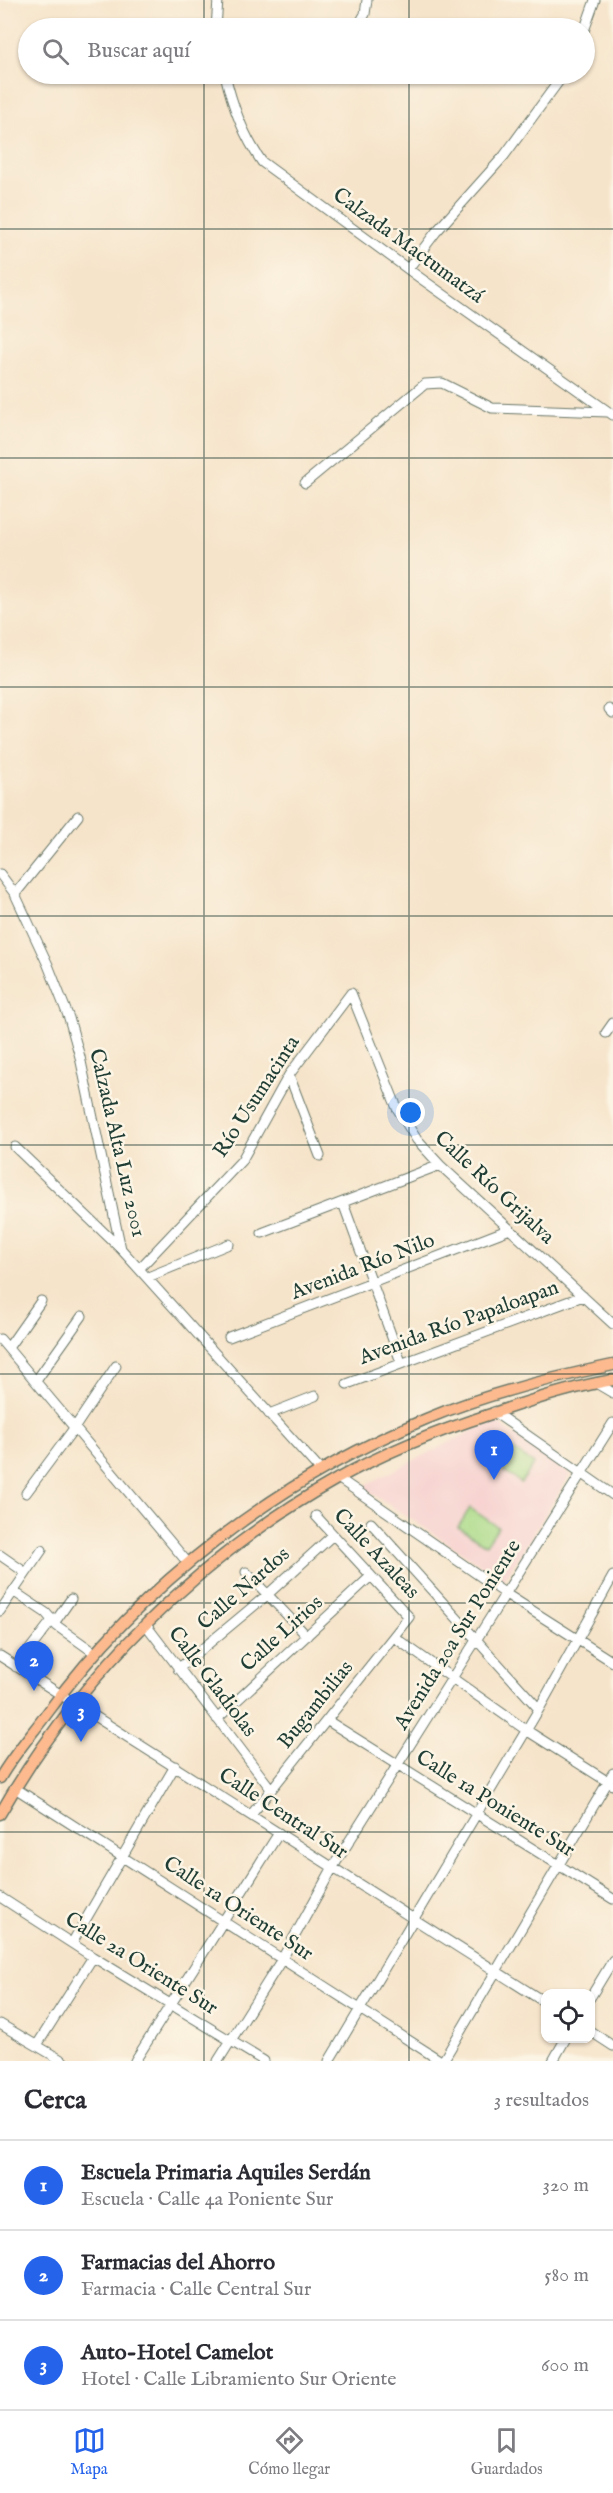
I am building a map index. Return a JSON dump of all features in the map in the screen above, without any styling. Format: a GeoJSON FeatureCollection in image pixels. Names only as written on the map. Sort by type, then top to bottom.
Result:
{"type":"FeatureCollection","features":[{"type":"Feature","properties":{"kind":"main road"},"geometry":{"type":"LineString","coordinates":[[1,1775],[61,1694],[95,1653],[141,1605],[188,1563],[247,1517],[320,1470],[426,1419],[523,1386],[613,1365]]}},
{"type":"Feature","properties":{"kind":"main road"},"geometry":{"type":"LineString","coordinates":[[0,1814],[15,1788],[75,1702],[146,1624],[207,1569],[264,1526],[338,1478],[436,1432],[557,1392],[613,1380]]}},
{"type":"Feature","properties":{"kind":"street"},"geometry":{"type":"LineString","coordinates":[[217,18],[218,0]]}},
{"type":"Feature","properties":{"kind":"street"},"geometry":{"type":"LineString","coordinates":[[363,18],[367,0]]}},
{"type":"Feature","properties":{"kind":"street"},"geometry":{"type":"LineString","coordinates":[[589,18],[595,0]]}},
{"type":"Feature","properties":{"kind":"street","name":"Calzada Mactumatzá"},"geometry":{"type":"LineString","coordinates":[[228,84],[243,129],[251,147],[262,162],[611,413]]}},
{"type":"Feature","properties":{"kind":"street"},"geometry":{"type":"LineString","coordinates":[[408,268],[436,232],[504,156],[557,84]]}},
{"type":"Feature","properties":{"kind":"street"},"geometry":{"type":"LineString","coordinates":[[305,483],[425,384],[442,383],[492,408],[611,413]]}},
{"type":"Feature","properties":{"kind":"street"},"geometry":{"type":"LineString","coordinates":[[15,894],[78,816]]}},
{"type":"Feature","properties":{"kind":"street","name":"Calzada Alta Luz 2001"},"geometry":{"type":"LineString","coordinates":[[0,874],[15,894],[48,965],[69,1018],[80,1057],[121,1249],[320,1470]]}},
{"type":"Feature","properties":{"kind":"street","name":"Río Usumacinta"},"geometry":{"type":"LineString","coordinates":[[139,1269],[242,1160],[289,1076],[351,993]]}},
{"type":"Feature","properties":{"kind":"street","name":"Calle Río Grijalva"},"geometry":{"type":"LineString","coordinates":[[351,993],[397,1108],[417,1140],[440,1165],[613,1324]]}},
{"type":"Feature","properties":{"kind":"street"},"geometry":{"type":"LineString","coordinates":[[606,1032],[613,1023]]}},
{"type":"Feature","properties":{"kind":"street"},"geometry":{"type":"LineString","coordinates":[[289,1076],[320,1156]]}},
{"type":"Feature","properties":{"kind":"street"},"geometry":{"type":"LineString","coordinates":[[15,1147],[121,1249]]}},
{"type":"Feature","properties":{"kind":"street"},"geometry":{"type":"LineString","coordinates":[[262,1233],[440,1165]]}},
{"type":"Feature","properties":{"kind":"street"},"geometry":{"type":"LineString","coordinates":[[343,1203],[401,1362]]}},
{"type":"Feature","properties":{"kind":"street","name":"Avenida Río Nilo"},"geometry":{"type":"LineString","coordinates":[[230,1337],[510,1229]]}},
{"type":"Feature","properties":{"kind":"street"},"geometry":{"type":"LineString","coordinates":[[148,1277],[229,1244]]}},
{"type":"Feature","properties":{"kind":"street","name":"Avenida Río Papaloapan"},"geometry":{"type":"LineString","coordinates":[[348,1383],[583,1296]]}},
{"type":"Feature","properties":{"kind":"street"},"geometry":{"type":"LineString","coordinates":[[8,1348],[40,1301]]}},
{"type":"Feature","properties":{"kind":"street"},"geometry":{"type":"LineString","coordinates":[[36,1381],[82,1316]]}},
{"type":"Feature","properties":{"kind":"street"},"geometry":{"type":"LineString","coordinates":[[0,1339],[188,1563]]}},
{"type":"Feature","properties":{"kind":"street"},"geometry":{"type":"LineString","coordinates":[[26,1493],[75,1427],[116,1366]]}},
{"type":"Feature","properties":{"kind":"street"},"geometry":{"type":"LineString","coordinates":[[596,1383],[613,1394]]}},
{"type":"Feature","properties":{"kind":"street"},"geometry":{"type":"LineString","coordinates":[[269,1414],[315,1396]]}},
{"type":"Feature","properties":{"kind":"street"},"geometry":{"type":"LineString","coordinates":[[494,1412],[613,1495]]}},
{"type":"Feature","properties":{"kind":"street","name":"Avenida 20a Sur Poniente"},"geometry":{"type":"LineString","coordinates":[[218,2061],[282,1959],[333,1867],[613,1423]]}},
{"type":"Feature","properties":{"kind":"street"},"geometry":{"type":"LineString","coordinates":[[338,1478],[506,1594],[613,1662]]}},
{"type":"Feature","properties":{"kind":"street","name":"Calle Azaleas"},"geometry":{"type":"LineString","coordinates":[[316,1516],[409,1617]]}},
{"type":"Feature","properties":{"kind":"street"},"geometry":{"type":"LineString","coordinates":[[371,1523],[539,1708]]}},
{"type":"Feature","properties":{"kind":"street","name":"Calle Nardos"},"geometry":{"type":"LineString","coordinates":[[178,1669],[267,1595],[333,1535]]}},
{"type":"Feature","properties":{"kind":"street"},"geometry":{"type":"LineString","coordinates":[[0,1611],[42,1550]]}},
{"type":"Feature","properties":{"kind":"street"},"geometry":{"type":"LineString","coordinates":[[0,1555],[26,1573]]}},
{"type":"Feature","properties":{"kind":"street"},"geometry":{"type":"LineString","coordinates":[[246,1572],[307,1636]]}},
{"type":"Feature","properties":{"kind":"street","name":"Calle Lirios"},"geometry":{"type":"LineString","coordinates":[[216,1719],[371,1576]]}},
{"type":"Feature","properties":{"kind":"street"},"geometry":{"type":"LineString","coordinates":[[329,2061],[539,1708],[613,1576]]}},
{"type":"Feature","properties":{"kind":"street"},"geometry":{"type":"LineString","coordinates":[[14,1591],[95,1653]]}},
{"type":"Feature","properties":{"kind":"street"},"geometry":{"type":"LineString","coordinates":[[16,1667],[71,1599]]}},
{"type":"Feature","properties":{"kind":"street","name":"Bugambilias"},"geometry":{"type":"LineString","coordinates":[[251,1815],[409,1617]]}},
{"type":"Feature","properties":{"kind":"street","name":"Calle Gladiolas"},"geometry":{"type":"LineString","coordinates":[[146,1624],[271,1789]]}},
{"type":"Feature","properties":{"kind":"street"},"geometry":{"type":"LineString","coordinates":[[393,1637],[526,1730],[610,1783]]}},
{"type":"Feature","properties":{"kind":"street","name":"Calle Central Sur"},"geometry":{"type":"LineString","coordinates":[[0,1656],[541,2000]]}},
{"type":"Feature","properties":{"kind":"street","name":"Calle 1a Poniente Sur"},"geometry":{"type":"LineString","coordinates":[[328,1721],[613,1899]]}},
{"type":"Feature","properties":{"kind":"street"},"geometry":{"type":"LineString","coordinates":[[72,1942],[175,1766]]}},
{"type":"Feature","properties":{"kind":"street"},"geometry":{"type":"LineString","coordinates":[[442,2061],[610,1783],[613,1773]]}},
{"type":"Feature","properties":{"kind":"street","name":"Calle 1a Oriente Sur"},"geometry":{"type":"LineString","coordinates":[[15,1788],[442,2061]]}},
{"type":"Feature","properties":{"kind":"street"},"geometry":{"type":"LineString","coordinates":[[135,2061],[279,1833]]}},
{"type":"Feature","properties":{"kind":"street","name":"Calle 2a Oriente Sur"},"geometry":{"type":"LineString","coordinates":[[0,1897],[93,1957],[264,2061]]}},
{"type":"Feature","properties":{"kind":"street"},"geometry":{"type":"LineString","coordinates":[[37,2045],[93,1957]]}},
{"type":"Feature","properties":{"kind":"street"},"geometry":{"type":"LineString","coordinates":[[595,1991],[613,1960]]}},
{"type":"Feature","properties":{"kind":"street"},"geometry":{"type":"LineString","coordinates":[[0,2024],[63,2061]]}},
{"type":"Feature","properties":{"kind":"street"},"geometry":{"type":"LineString","coordinates":[[595,2034],[613,2046]]}},
{"type":"Feature","properties":{"kind":"street"},"geometry":{"type":"LineString","coordinates":[[553,2061],[563,2043]]}},
{"type":"Feature","properties":{"kind":"shaded area"},"geometry":{"type":"Polygon","coordinates":[[[493,1420],[571,1474],[504,1580],[362,1487],[493,1420]]]}},
{"type":"Feature","properties":{"kind":"green space"},"geometry":{"type":"Polygon","coordinates":[[[502,1442],[534,1464],[521,1483],[489,1461],[502,1442]]]}},
{"type":"Feature","properties":{"kind":"green space"},"geometry":{"type":"Polygon","coordinates":[[[470,1508],[498,1527],[486,1545],[458,1527],[470,1508]]]}},
{"type":"Feature","properties":{"kind":"place","name":"Escuela Primaria Aquiles Serdán"},"geometry":{"type":"Point","coordinates":[494,1480]}},
{"type":"Feature","properties":{"kind":"place","name":"Farmacias del Ahorro"},"geometry":{"type":"Point","coordinates":[34,1691]}},
{"type":"Feature","properties":{"kind":"place","name":"Auto-Hotel Camelot"},"geometry":{"type":"Point","coordinates":[81,1742]}}]}
